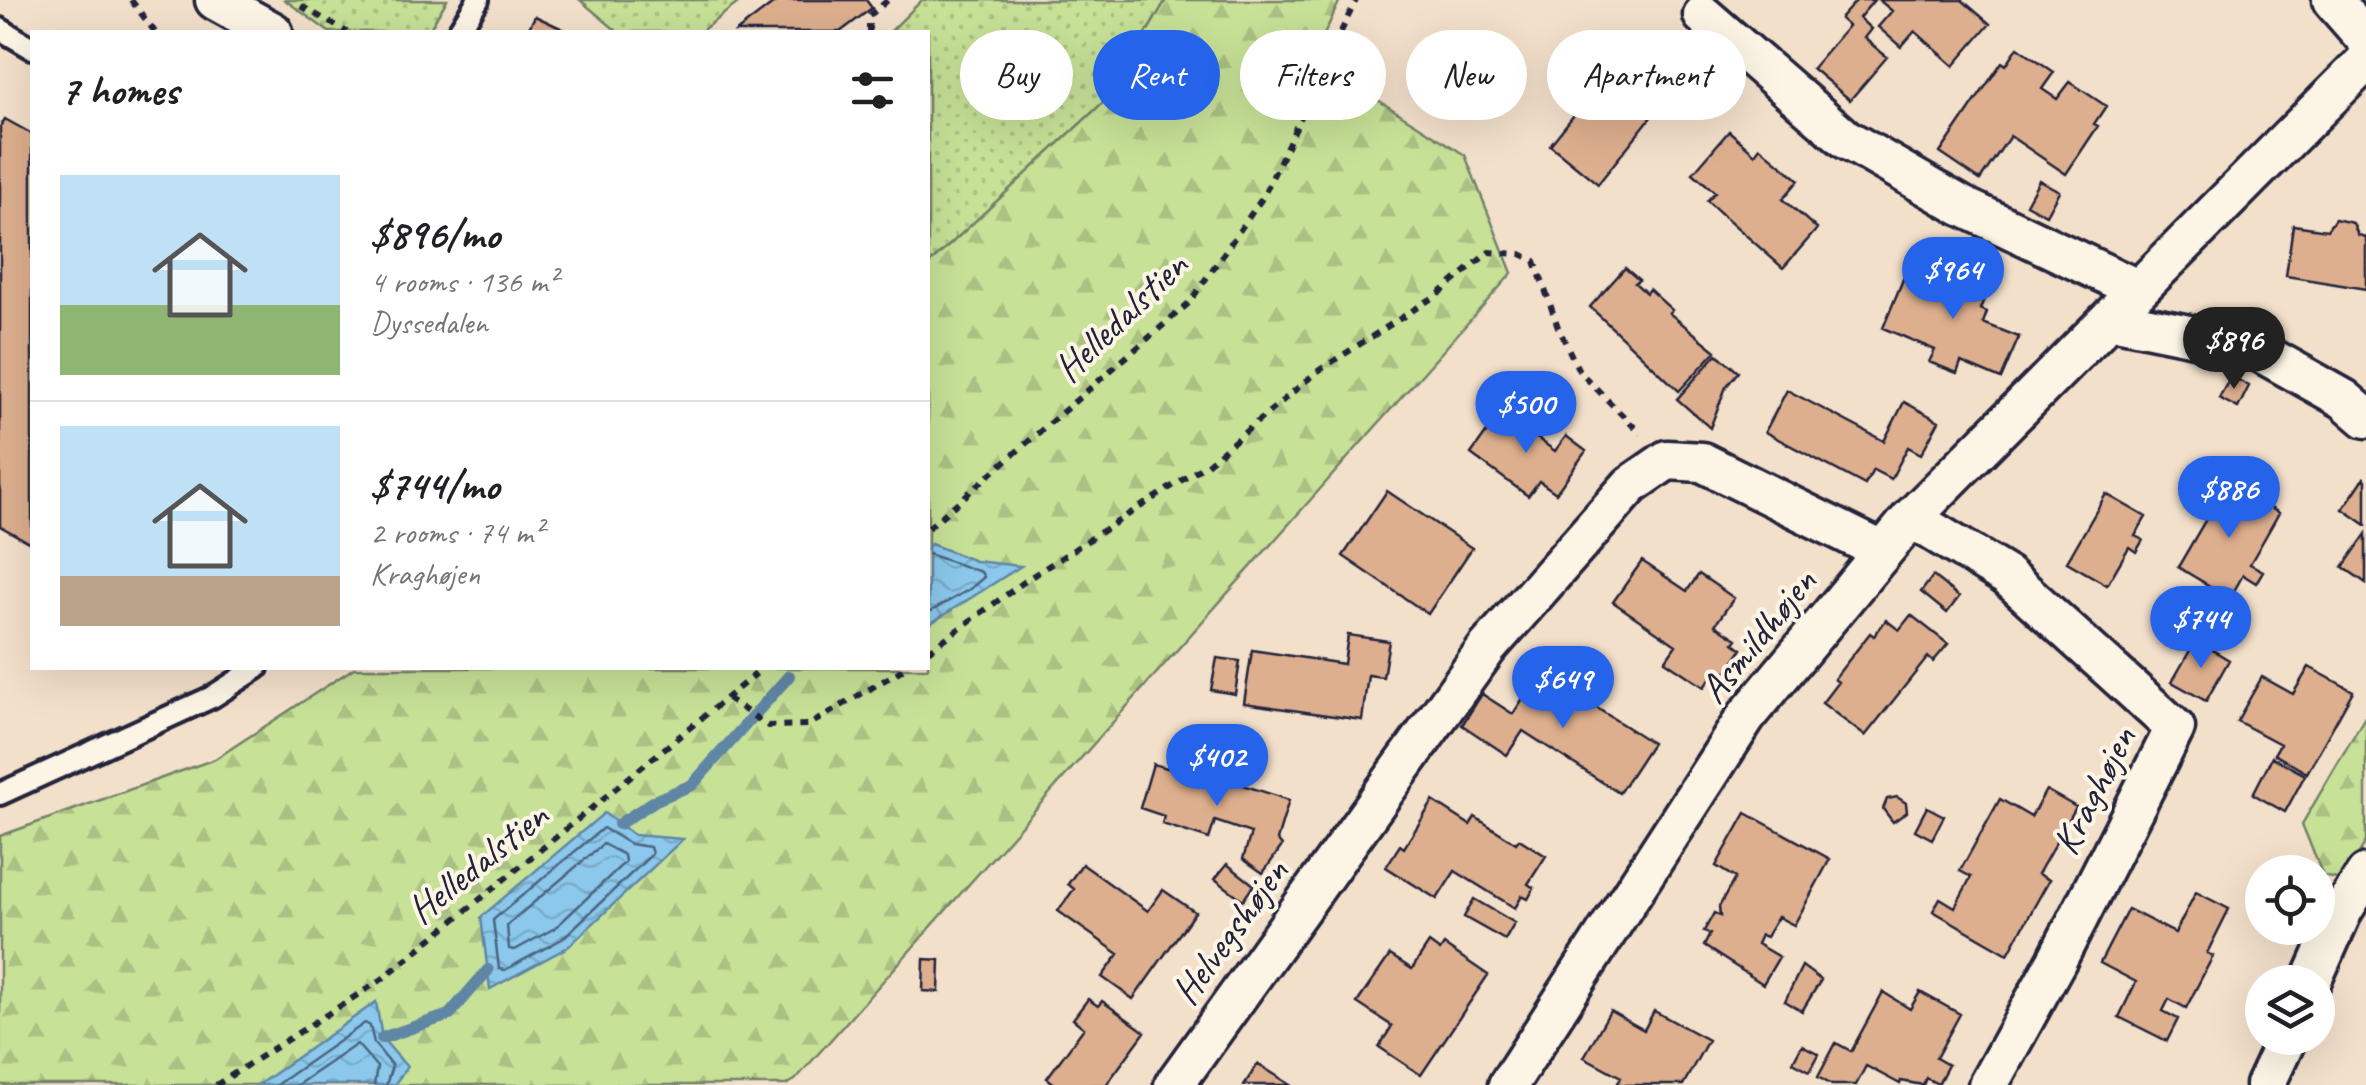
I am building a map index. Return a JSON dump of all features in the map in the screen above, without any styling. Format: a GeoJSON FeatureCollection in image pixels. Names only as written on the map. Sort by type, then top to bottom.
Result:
{"type":"FeatureCollection","features":[{"type":"Feature","properties":{"kind":"street"},"geometry":{"type":"LineString","coordinates":[[216,0],[269,30]]}},
{"type":"Feature","properties":{"kind":"street"},"geometry":{"type":"LineString","coordinates":[[2332,0],[2366,39]]}},
{"type":"Feature","properties":{"kind":"street"},"geometry":{"type":"LineString","coordinates":[[1702,15],[1846,140],[1962,206],[2138,288]]}},
{"type":"Feature","properties":{"kind":"street","name":"Asmildhøjen"},"geometry":{"type":"LineString","coordinates":[[1508,1085],[1746,717],[1882,551],[2366,61]]}},
{"type":"Feature","properties":{"kind":"street"},"geometry":{"type":"LineString","coordinates":[[2111,319],[2253,348],[2344,398],[2366,418]]}},
{"type":"Feature","properties":{"kind":"street"},"geometry":{"type":"LineString","coordinates":[[1667,460],[1702,462],[1882,551]]}},
{"type":"Feature","properties":{"kind":"street","name":"Helvegshøjen"},"geometry":{"type":"LineString","coordinates":[[1174,1085],[1488,647],[1632,485],[1667,460]]}},
{"type":"Feature","properties":{"kind":"street","name":"Kraghøjen"},"geometry":{"type":"LineString","coordinates":[[1911,518],[2007,576],[2175,728],[2057,960],[1988,1085]]}},
{"type":"Feature","properties":{"kind":"street"},"geometry":{"type":"LineString","coordinates":[[2319,965],[2343,910],[2366,874]]}},
{"type":"Feature","properties":{"kind":"street"},"geometry":{"type":"LineString","coordinates":[[2266,1085],[2279,1055]]}},
{"type":"Feature","properties":{"kind":"lane"},"geometry":{"type":"LineString","coordinates":[[459,30],[478,0]]}},
{"type":"Feature","properties":{"kind":"lane"},"geometry":{"type":"LineString","coordinates":[[0,29],[30,47]]}},
{"type":"Feature","properties":{"kind":"lane"},"geometry":{"type":"LineString","coordinates":[[0,794],[212,697],[254,670]]}},
{"type":"Feature","properties":{"kind":"path"},"geometry":{"type":"LineString","coordinates":[[131,0],[153,30]]}},
{"type":"Feature","properties":{"kind":"path"},"geometry":{"type":"LineString","coordinates":[[292,0],[344,30]]}},
{"type":"Feature","properties":{"kind":"path"},"geometry":{"type":"LineString","coordinates":[[869,30],[869,16],[888,0]]}},
{"type":"Feature","properties":{"kind":"path","name":"Helledalstien"},"geometry":{"type":"LineString","coordinates":[[930,526],[1189,303],[1264,197],[1356,0]]}},
{"type":"Feature","properties":{"kind":"path"},"geometry":{"type":"LineString","coordinates":[[930,650],[1031,577],[1206,464],[1318,371],[1440,293],[1488,252],[1521,254],[1535,261],[1558,327],[1579,371],[1667,460]]}},
{"type":"Feature","properties":{"kind":"path","name":"Helledalstien"},"geometry":{"type":"LineString","coordinates":[[216,1085],[381,980],[760,670]]}},
{"type":"Feature","properties":{"kind":"path"},"geometry":{"type":"LineString","coordinates":[[727,698],[768,726],[809,724],[902,670]]}},
{"type":"Feature","properties":{"kind":"green space"},"geometry":{"type":"Polygon","coordinates":[[[285,0],[447,0],[429,30],[326,30],[285,0]]]}},
{"type":"Feature","properties":{"kind":"green space"},"geometry":{"type":"Polygon","coordinates":[[[580,0],[742,0],[703,30],[616,30],[580,0]]]}},
{"type":"Feature","properties":{"kind":"green space"},"geometry":{"type":"Polygon","coordinates":[[[922,0],[1166,0],[1148,30],[1093,30],[1093,112],[930,263],[930,30],[892,30],[922,0]]]}},
{"type":"Feature","properties":{"kind":"green space"},"geometry":{"type":"Polygon","coordinates":[[[1166,0],[1340,0],[1326,30],[1240,30],[1240,120],[1386,120],[1386,105],[1465,155],[1512,273],[795,1080],[786,1085],[0,1085],[0,836],[215,759],[351,670],[930,670],[930,263],[1093,112],[1093,120],[1220,120],[1220,30],[1148,30],[1166,0]]]}},
{"type":"Feature","properties":{"kind":"green space"},"geometry":{"type":"Polygon","coordinates":[[[2366,715],[2366,842],[2342,880],[2335,879],[2335,855],[2315,855],[2302,824],[2366,715]]]}},
{"type":"Feature","properties":{"kind":"water"},"geometry":{"type":"Polygon","coordinates":[[[930,545],[975,561],[1021,566],[930,624],[930,545]]]}},
{"type":"Feature","properties":{"kind":"water"},"geometry":{"type":"Polygon","coordinates":[[[604,813],[634,835],[683,839],[568,947],[490,989],[481,917],[604,813]]]}},
{"type":"Feature","properties":{"kind":"water"},"geometry":{"type":"Polygon","coordinates":[[[376,1002],[382,1038],[407,1067],[394,1085],[258,1085],[376,1002]]]}},
{"type":"Feature","properties":{"kind":"building"},"geometry":{"type":"Polygon","coordinates":[[[778,0],[866,0],[872,8],[843,30],[739,30],[778,0]]]}},
{"type":"Feature","properties":{"kind":"building"},"geometry":{"type":"Polygon","coordinates":[[[1857,0],[1874,0],[1859,18],[1871,29],[1864,38],[1887,57],[1850,100],[1812,68],[1848,26],[1840,19],[1857,0]]]}},
{"type":"Feature","properties":{"kind":"building"},"geometry":{"type":"Polygon","coordinates":[[[1879,0],[1962,0],[1990,24],[1954,66],[1915,31],[1901,47],[1878,27],[1892,11],[1879,0]]]}},
{"type":"Feature","properties":{"kind":"building"},"geometry":{"type":"Polygon","coordinates":[[[535,16],[565,30],[528,30],[535,16]]]}},
{"type":"Feature","properties":{"kind":"building"},"geometry":{"type":"Polygon","coordinates":[[[2018,47],[2054,72],[2042,89],[2057,99],[2070,82],[2106,106],[2094,124],[2098,126],[2066,174],[2010,136],[1980,180],[1940,153],[2002,62],[2006,65],[2018,47]]]}},
{"type":"Feature","properties":{"kind":"building"},"geometry":{"type":"Polygon","coordinates":[[[5,119],[30,133],[30,543],[0,526],[0,127],[5,119]]]}},
{"type":"Feature","properties":{"kind":"building"},"geometry":{"type":"Polygon","coordinates":[[[1570,120],[1649,120],[1598,184],[1550,145],[1570,120]]]}},
{"type":"Feature","properties":{"kind":"building"},"geometry":{"type":"Polygon","coordinates":[[[1729,131],[1755,154],[1760,147],[1799,180],[1783,199],[1817,229],[1783,268],[1707,201],[1715,192],[1693,173],[1729,131]]]}},
{"type":"Feature","properties":{"kind":"building"},"geometry":{"type":"Polygon","coordinates":[[[2039,180],[2059,191],[2046,215],[2026,204],[2039,180]]]}},
{"type":"Feature","properties":{"kind":"building"},"geometry":{"type":"Polygon","coordinates":[[[2335,219],[2353,223],[2358,235],[2366,237],[2366,289],[2286,276],[2293,225],[2327,230],[2335,219]]]}},
{"type":"Feature","properties":{"kind":"building"},"geometry":{"type":"Polygon","coordinates":[[[1958,260],[1994,274],[1980,309],[1987,312],[1983,323],[2019,337],[2001,379],[1961,362],[1957,373],[1929,362],[1935,350],[1883,328],[1904,277],[1945,294],[1958,260]]]}},
{"type":"Feature","properties":{"kind":"building"},"geometry":{"type":"Polygon","coordinates":[[[1625,268],[1639,280],[1635,283],[1646,293],[1649,289],[1672,310],[1669,313],[1716,351],[1679,391],[1590,307],[1625,268]]]}},
{"type":"Feature","properties":{"kind":"building"},"geometry":{"type":"Polygon","coordinates":[[[1717,354],[1738,372],[1726,387],[1710,428],[1677,399],[1717,354]]]}},
{"type":"Feature","properties":{"kind":"building"},"geometry":{"type":"Polygon","coordinates":[[[2231,376],[2249,386],[2238,408],[2219,398],[2231,376]]]}},
{"type":"Feature","properties":{"kind":"building"},"geometry":{"type":"Polygon","coordinates":[[[1787,390],[1884,441],[1904,402],[1939,421],[1921,454],[1908,447],[1891,479],[1873,470],[1865,485],[1765,432],[1787,390]]]}},
{"type":"Feature","properties":{"kind":"building"},"geometry":{"type":"Polygon","coordinates":[[[1501,412],[1555,451],[1566,436],[1586,451],[1556,493],[1539,481],[1528,496],[1471,454],[1501,412]]]}},
{"type":"Feature","properties":{"kind":"building"},"geometry":{"type":"Polygon","coordinates":[[[2366,480],[2366,525],[2343,509],[2366,480]]]}},
{"type":"Feature","properties":{"kind":"building"},"geometry":{"type":"Polygon","coordinates":[[[2227,483],[2279,513],[2250,564],[2263,571],[2256,583],[2243,575],[2230,598],[2178,567],[2227,483]]]}},
{"type":"Feature","properties":{"kind":"building"},"geometry":{"type":"Polygon","coordinates":[[[1387,491],[1472,548],[1428,614],[1343,556],[1387,491]]]}},
{"type":"Feature","properties":{"kind":"building"},"geometry":{"type":"Polygon","coordinates":[[[2106,494],[2146,517],[2135,536],[2143,540],[2136,552],[2129,547],[2107,585],[2067,562],[2106,494]]]}},
{"type":"Feature","properties":{"kind":"building"},"geometry":{"type":"Polygon","coordinates":[[[2366,534],[2366,583],[2343,567],[2366,534]]]}},
{"type":"Feature","properties":{"kind":"building"},"geometry":{"type":"Polygon","coordinates":[[[1642,561],[1687,591],[1699,574],[1734,598],[1715,625],[1737,639],[1734,643],[1742,649],[1720,681],[1712,676],[1704,687],[1665,661],[1676,645],[1613,602],[1642,561]]]}},
{"type":"Feature","properties":{"kind":"building"},"geometry":{"type":"Polygon","coordinates":[[[1933,576],[1959,597],[1947,613],[1921,592],[1933,576]]]}},
{"type":"Feature","properties":{"kind":"building"},"geometry":{"type":"Polygon","coordinates":[[[1911,615],[1948,644],[1933,662],[1928,657],[1865,736],[1822,703],[1838,682],[1834,679],[1870,633],[1874,636],[1886,620],[1899,630],[1911,615]]]}},
{"type":"Feature","properties":{"kind":"building"},"geometry":{"type":"Polygon","coordinates":[[[1348,635],[1389,641],[1383,677],[1368,675],[1362,720],[1244,703],[1252,650],[1344,664],[1348,635]]]}},
{"type":"Feature","properties":{"kind":"building"},"geometry":{"type":"Polygon","coordinates":[[[2196,640],[2229,660],[2206,701],[2172,682],[2196,640]]]}},
{"type":"Feature","properties":{"kind":"building"},"geometry":{"type":"Polygon","coordinates":[[[1217,658],[1240,661],[1235,694],[1211,690],[1217,658]]]}},
{"type":"Feature","properties":{"kind":"building"},"geometry":{"type":"Polygon","coordinates":[[[2309,667],[2353,691],[2307,773],[2274,754],[2280,744],[2237,721],[2262,677],[2293,694],[2309,667]]]}},
{"type":"Feature","properties":{"kind":"building"},"geometry":{"type":"Polygon","coordinates":[[[1540,672],[1652,743],[1619,793],[1523,731],[1507,755],[1462,725],[1482,694],[1513,714],[1540,672]]]}},
{"type":"Feature","properties":{"kind":"building"},"geometry":{"type":"Polygon","coordinates":[[[2272,757],[2305,775],[2285,812],[2253,794],[2272,757]]]}},
{"type":"Feature","properties":{"kind":"building"},"geometry":{"type":"Polygon","coordinates":[[[1153,764],[1178,771],[1181,765],[1289,800],[1277,840],[1282,846],[1263,873],[1243,859],[1251,833],[1215,821],[1209,839],[1162,824],[1164,816],[1140,808],[1153,764]]]}},
{"type":"Feature","properties":{"kind":"building"},"geometry":{"type":"Polygon","coordinates":[[[2046,790],[2076,807],[2038,874],[2049,880],[2008,954],[1933,911],[1940,898],[1955,907],[1971,877],[1960,871],[2000,799],[2031,817],[2046,790]]]}},
{"type":"Feature","properties":{"kind":"building"},"geometry":{"type":"Polygon","coordinates":[[[1897,797],[1906,803],[1907,812],[1893,822],[1883,809],[1887,799],[1897,797]]]}},
{"type":"Feature","properties":{"kind":"building"},"geometry":{"type":"Polygon","coordinates":[[[1433,801],[1470,825],[1475,817],[1516,843],[1519,839],[1546,856],[1528,884],[1534,888],[1528,899],[1522,896],[1515,908],[1455,871],[1437,899],[1386,867],[1400,845],[1404,848],[1433,801]]]}},
{"type":"Feature","properties":{"kind":"building"},"geometry":{"type":"Polygon","coordinates":[[[1927,807],[1944,816],[1932,839],[1915,830],[1927,807]]]}},
{"type":"Feature","properties":{"kind":"building"},"geometry":{"type":"Polygon","coordinates":[[[1746,813],[1830,859],[1794,925],[1778,917],[1766,937],[1761,935],[1757,944],[1779,957],[1763,984],[1704,946],[1710,934],[1704,931],[1714,913],[1720,916],[1719,907],[1735,878],[1716,866],[1746,813]]]}},
{"type":"Feature","properties":{"kind":"building"},"geometry":{"type":"Polygon","coordinates":[[[1082,864],[1148,911],[1163,890],[1195,912],[1133,999],[1102,977],[1119,954],[1058,911],[1074,889],[1068,884],[1082,864]]]}},
{"type":"Feature","properties":{"kind":"building"},"geometry":{"type":"Polygon","coordinates":[[[1227,864],[1254,885],[1243,900],[1215,879],[1227,864]]]}},
{"type":"Feature","properties":{"kind":"building"},"geometry":{"type":"Polygon","coordinates":[[[2196,892],[2229,909],[2207,953],[2213,956],[2186,1008],[2169,999],[2163,1011],[2178,1019],[2167,1041],[2119,1017],[2136,982],[2100,963],[2128,909],[2175,933],[2196,892]]]}},
{"type":"Feature","properties":{"kind":"building"},"geometry":{"type":"Polygon","coordinates":[[[1474,899],[1515,923],[1505,940],[1464,917],[1474,899]]]}},
{"type":"Feature","properties":{"kind":"building"},"geometry":{"type":"Polygon","coordinates":[[[1429,943],[1440,951],[1444,945],[1488,975],[1421,1075],[1379,1047],[1392,1026],[1357,1003],[1390,955],[1412,969],[1429,943]]]}},
{"type":"Feature","properties":{"kind":"building"},"geometry":{"type":"Polygon","coordinates":[[[924,959],[940,960],[939,992],[923,991],[924,959]]]}},
{"type":"Feature","properties":{"kind":"building"},"geometry":{"type":"Polygon","coordinates":[[[1802,966],[1821,980],[1802,1011],[1785,1001],[1802,966]]]}},
{"type":"Feature","properties":{"kind":"building"},"geometry":{"type":"Polygon","coordinates":[[[1883,992],[1910,1009],[1920,992],[1960,1014],[1936,1058],[1948,1065],[1938,1084],[1926,1078],[1923,1085],[1901,1081],[1900,1084],[1866,1066],[1856,1085],[1832,1085],[1818,1077],[1836,1043],[1851,1051],[1883,992]]]}},
{"type":"Feature","properties":{"kind":"building"},"geometry":{"type":"Polygon","coordinates":[[[1088,999],[1098,1006],[1102,1001],[1145,1032],[1106,1085],[1056,1085],[1047,1078],[1084,1028],[1073,1019],[1088,999]]]}},
{"type":"Feature","properties":{"kind":"building"},"geometry":{"type":"Polygon","coordinates":[[[1610,1011],[1644,1030],[1654,1011],[1708,1040],[1683,1085],[1617,1085],[1621,1077],[1584,1057],[1610,1011]]]}},
{"type":"Feature","properties":{"kind":"building"},"geometry":{"type":"Polygon","coordinates":[[[1802,1045],[1819,1054],[1810,1071],[1793,1062],[1802,1045]]]}},
{"type":"Feature","properties":{"kind":"building"},"geometry":{"type":"Polygon","coordinates":[[[1258,1064],[1291,1085],[1244,1085],[1258,1064]]]}},
{"type":"Feature","properties":{"kind":"waterway"},"geometry":{"type":"LineString","coordinates":[[619,824],[656,800],[692,785],[789,676]]}},
{"type":"Feature","properties":{"kind":"waterway"},"geometry":{"type":"LineString","coordinates":[[382,1038],[449,1015],[488,970]]}}]}
